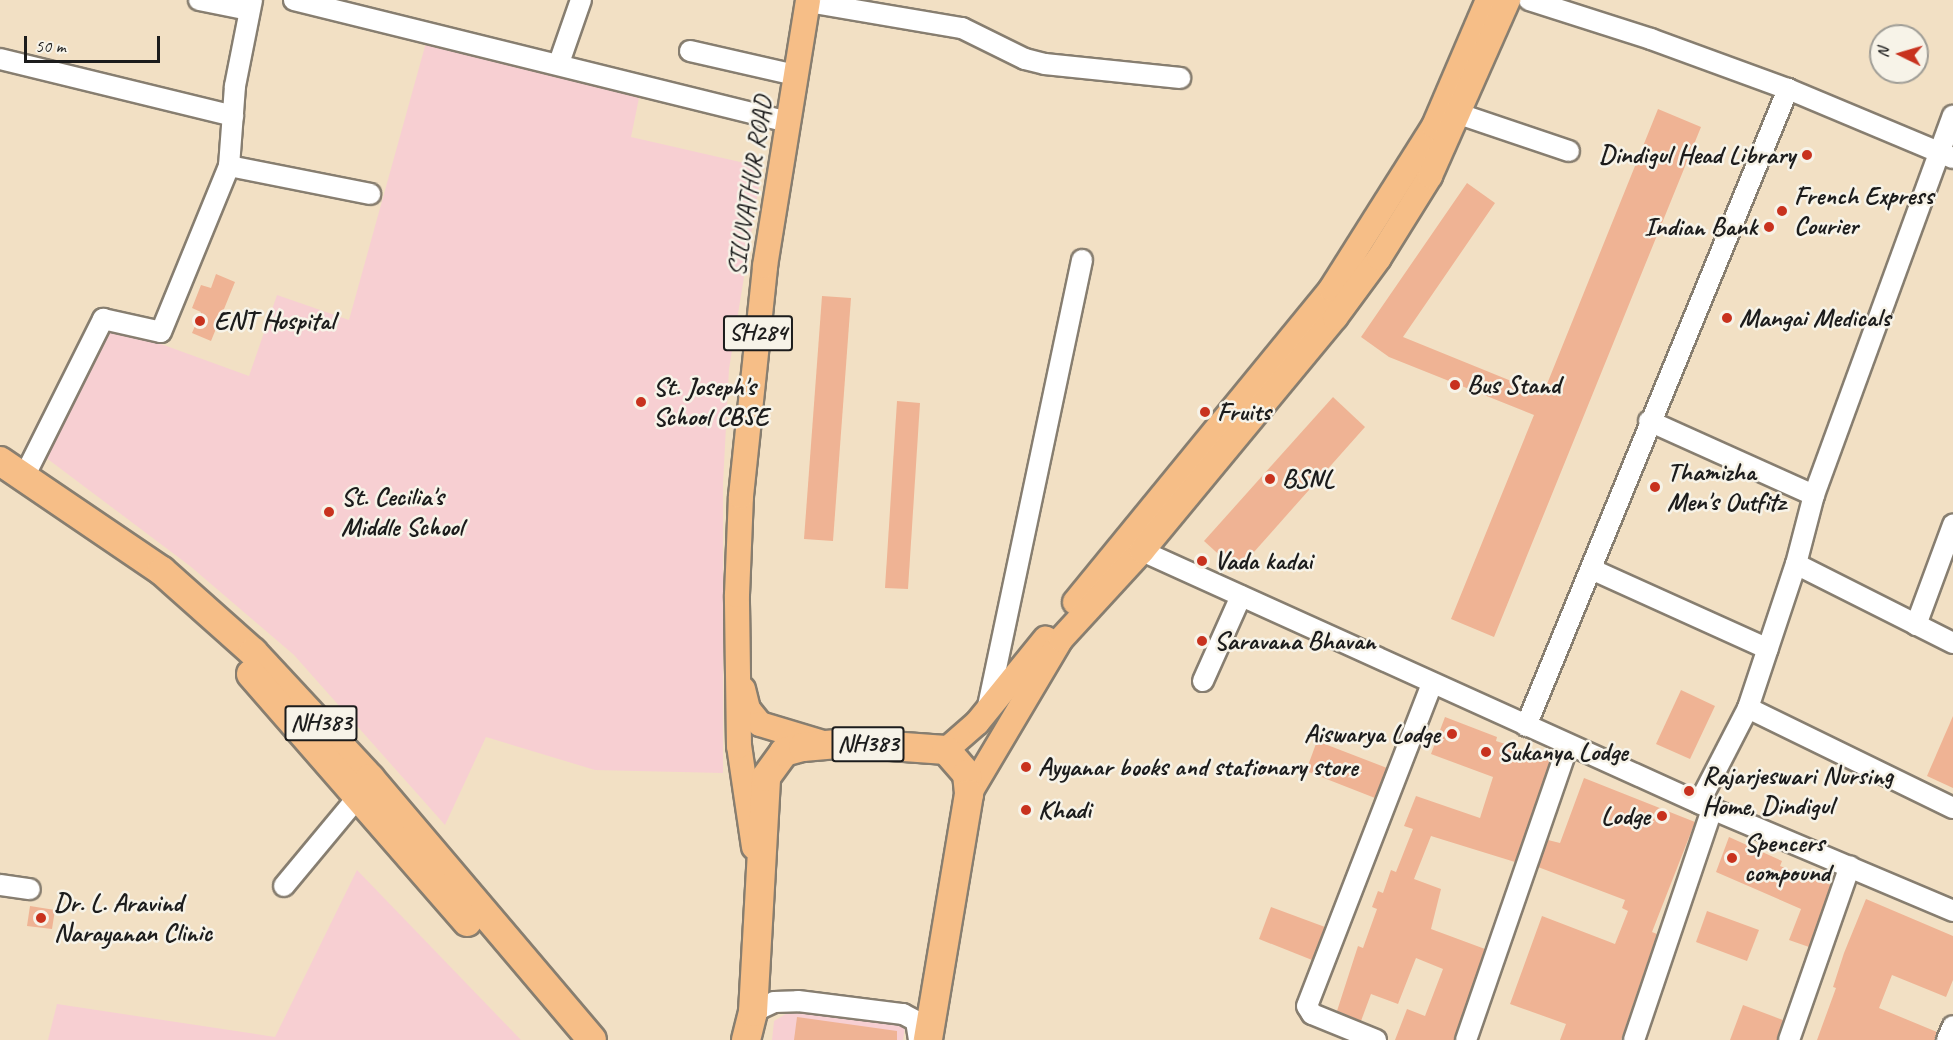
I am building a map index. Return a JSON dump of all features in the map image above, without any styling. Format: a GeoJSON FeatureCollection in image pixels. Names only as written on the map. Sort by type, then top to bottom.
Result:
{"type":"FeatureCollection","features":[{"type":"Feature","properties":{"kind":"highway","name":"NH383"},"geometry":{"type":"LineString","coordinates":[[0,461],[12,480],[156,588],[197,621],[237,658],[568,1040]]}},
{"type":"Feature","properties":{"kind":"highway","name":"NH383"},"geometry":{"type":"LineString","coordinates":[[12,480],[162,571],[254,652],[370,778],[592,1040]]}},
{"type":"Feature","properties":{"kind":"highway","name":"NH383"},"geometry":{"type":"LineString","coordinates":[[746,1040],[753,1012],[758,871],[766,777],[771,767],[784,752],[830,744],[946,750]]}},
{"type":"Feature","properties":{"kind":"highway"},"geometry":{"type":"LineString","coordinates":[[928,1040],[969,794],[967,774],[946,750]]}},
{"type":"Feature","properties":{"kind":"main road"},"geometry":{"type":"LineString","coordinates":[[969,794],[1061,639],[1142,551],[1292,354],[1434,126],[1488,0]]}},
{"type":"Feature","properties":{"kind":"main road"},"geometry":{"type":"LineString","coordinates":[[946,750],[987,711],[1292,354],[1379,258],[1430,176],[1508,0]]}},
{"type":"Feature","properties":{"kind":"main road","name":"SILUVATHUR ROAD"},"geometry":{"type":"LineString","coordinates":[[758,871],[739,746],[741,496],[765,266],[808,1]]}},
{"type":"Feature","properties":{"kind":"main road","name":"SILUVATHUR ROAD"},"geometry":{"type":"LineString","coordinates":[[738,669],[748,710],[760,724],[830,744]]}},
{"type":"Feature","properties":{"kind":"street"},"geometry":{"type":"LineString","coordinates":[[12,480],[103,319],[161,332],[229,166],[233,116],[250,5],[199,0]]}},
{"type":"Feature","properties":{"kind":"street"},"geometry":{"type":"LineString","coordinates":[[294,0],[559,63],[788,122]]}},
{"type":"Feature","properties":{"kind":"street"},"geometry":{"type":"LineString","coordinates":[[559,63],[581,0]]}},
{"type":"Feature","properties":{"kind":"street"},"geometry":{"type":"LineString","coordinates":[[1529,0],[1651,39],[1788,89],[1946,154]]}},
{"type":"Feature","properties":{"kind":"street"},"geometry":{"type":"LineString","coordinates":[[808,1],[962,28],[1025,59],[1046,64],[1180,78]]}},
{"type":"Feature","properties":{"kind":"street"},"geometry":{"type":"LineString","coordinates":[[690,51],[796,75]]}},
{"type":"Feature","properties":{"kind":"street"},"geometry":{"type":"LineString","coordinates":[[0,59],[233,116]]}},
{"type":"Feature","properties":{"kind":"street"},"geometry":{"type":"LineString","coordinates":[[1526,726],[1649,421],[1788,89]]}},
{"type":"Feature","properties":{"kind":"street"},"geometry":{"type":"LineString","coordinates":[[1459,114],[1569,151]]}},
{"type":"Feature","properties":{"kind":"street"},"geometry":{"type":"LineString","coordinates":[[1634,1040],[1706,806],[1748,708],[1796,564],[1814,495],[1946,154],[1953,116]]}},
{"type":"Feature","properties":{"kind":"street"},"geometry":{"type":"LineString","coordinates":[[229,166],[370,194]]}},
{"type":"Feature","properties":{"kind":"street"},"geometry":{"type":"LineString","coordinates":[[987,711],[1082,260]]}},
{"type":"Feature","properties":{"kind":"street"},"geometry":{"type":"LineString","coordinates":[[1649,421],[1814,495]]}},
{"type":"Feature","properties":{"kind":"street"},"geometry":{"type":"LineString","coordinates":[[1916,625],[1953,525]]}},
{"type":"Feature","properties":{"kind":"street"},"geometry":{"type":"LineString","coordinates":[[1142,551],[1568,745],[1953,911]]}},
{"type":"Feature","properties":{"kind":"street"},"geometry":{"type":"LineString","coordinates":[[1796,564],[1953,643]]}},
{"type":"Feature","properties":{"kind":"street"},"geometry":{"type":"LineString","coordinates":[[1591,569],[1768,649]]}},
{"type":"Feature","properties":{"kind":"street"},"geometry":{"type":"LineString","coordinates":[[1203,681],[1240,596]]}},
{"type":"Feature","properties":{"kind":"street"},"geometry":{"type":"LineString","coordinates":[[1376,1040],[1312,1014],[1307,1006],[1432,684]]}},
{"type":"Feature","properties":{"kind":"street"},"geometry":{"type":"LineString","coordinates":[[1748,708],[1953,808]]}},
{"type":"Feature","properties":{"kind":"street"},"geometry":{"type":"LineString","coordinates":[[1466,1040],[1568,745]]}},
{"type":"Feature","properties":{"kind":"street"},"geometry":{"type":"LineString","coordinates":[[284,886],[358,797]]}},
{"type":"Feature","properties":{"kind":"street"},"geometry":{"type":"LineString","coordinates":[[1789,1040],[1850,866]]}},
{"type":"Feature","properties":{"kind":"street"},"geometry":{"type":"LineString","coordinates":[[0,885],[30,889]]}},
{"type":"Feature","properties":{"kind":"street"},"geometry":{"type":"LineString","coordinates":[[753,1012],[774,1002],[798,1001],[903,1014],[916,1021],[919,1040]]}},
{"type":"Feature","properties":{"kind":"street"},"geometry":{"type":"LineString","coordinates":[[1947,1040],[1953,1026]]}},
{"type":"Feature","properties":{"kind":"shaded area"},"geometry":{"type":"Polygon","coordinates":[[[427,39],[639,98],[631,137],[762,167],[729,369],[723,484],[723,773],[595,770],[486,737],[445,825],[294,655],[190,566],[45,457],[106,324],[249,376],[277,295],[349,320],[427,39]]]}},
{"type":"Feature","properties":{"kind":"shaded area"},"geometry":{"type":"Polygon","coordinates":[[[357,870],[521,1040],[48,1040],[57,1004],[275,1037],[357,870]]]}},
{"type":"Feature","properties":{"kind":"shaded area"},"geometry":{"type":"Polygon","coordinates":[[[789,1012],[894,1020],[905,1027],[903,1040],[772,1040],[774,1021],[789,1012]]]}},
{"type":"Feature","properties":{"kind":"building"},"geometry":{"type":"Polygon","coordinates":[[[1658,109],[1701,127],[1494,637],[1451,619],[1534,415],[1389,357],[1361,337],[1467,183],[1495,203],[1403,337],[1543,394],[1658,109]]]}},
{"type":"Feature","properties":{"kind":"building"},"geometry":{"type":"Polygon","coordinates":[[[216,274],[235,282],[211,341],[192,333],[201,312],[192,308],[201,285],[211,288],[216,274]]]}},
{"type":"Feature","properties":{"kind":"building"},"geometry":{"type":"Polygon","coordinates":[[[822,296],[851,298],[833,541],[804,539],[822,296]]]}},
{"type":"Feature","properties":{"kind":"building"},"geometry":{"type":"Polygon","coordinates":[[[1333,397],[1365,427],[1237,571],[1204,541],[1333,397]]]}},
{"type":"Feature","properties":{"kind":"building"},"geometry":{"type":"Polygon","coordinates":[[[897,401],[920,403],[908,589],[885,588],[897,401]]]}},
{"type":"Feature","properties":{"kind":"building"},"geometry":{"type":"Polygon","coordinates":[[[1681,690],[1715,706],[1690,759],[1656,744],[1681,690]]]}},
{"type":"Feature","properties":{"kind":"building"},"geometry":{"type":"Polygon","coordinates":[[[1953,716],[1953,788],[1927,776],[1953,716]]]}},
{"type":"Feature","properties":{"kind":"building"},"geometry":{"type":"Polygon","coordinates":[[[1445,717],[1497,737],[1496,741],[1551,759],[1515,862],[1431,836],[1414,879],[1441,889],[1431,929],[1485,949],[1454,1040],[1395,1040],[1407,1009],[1425,1016],[1443,969],[1416,958],[1398,1004],[1371,994],[1361,1021],[1337,1011],[1358,946],[1363,948],[1377,909],[1372,907],[1378,891],[1383,893],[1391,870],[1396,872],[1413,829],[1404,826],[1416,796],[1480,818],[1493,777],[1431,754],[1445,717]]]}},
{"type":"Feature","properties":{"kind":"building"},"geometry":{"type":"Polygon","coordinates":[[[1317,741],[1387,768],[1375,798],[1306,771],[1317,741]]]}},
{"type":"Feature","properties":{"kind":"building"},"geometry":{"type":"Polygon","coordinates":[[[1584,778],[1695,822],[1652,932],[1657,934],[1621,1040],[1560,1040],[1566,1024],[1510,1004],[1542,916],[1615,944],[1628,911],[1622,908],[1625,900],[1538,867],[1548,840],[1560,843],[1584,778]]]}},
{"type":"Feature","properties":{"kind":"building"},"geometry":{"type":"Polygon","coordinates":[[[1729,837],[1782,861],[1780,866],[1831,885],[1809,947],[1789,940],[1801,909],[1716,872],[1729,837]]]}},
{"type":"Feature","properties":{"kind":"building"},"geometry":{"type":"Polygon","coordinates":[[[1866,899],[1953,936],[1953,980],[1946,997],[1892,975],[1879,1008],[1937,1032],[1935,1040],[1817,1040],[1836,988],[1833,987],[1844,953],[1866,899]]]}},
{"type":"Feature","properties":{"kind":"building"},"geometry":{"type":"Polygon","coordinates":[[[30,906],[55,910],[52,929],[27,926],[30,906]]]}},
{"type":"Feature","properties":{"kind":"building"},"geometry":{"type":"Polygon","coordinates":[[[1271,907],[1325,927],[1312,960],[1259,939],[1271,907]]]}},
{"type":"Feature","properties":{"kind":"building"},"geometry":{"type":"Polygon","coordinates":[[[1707,911],[1759,930],[1747,961],[1696,942],[1707,911]]]}},
{"type":"Feature","properties":{"kind":"building"},"geometry":{"type":"Polygon","coordinates":[[[1743,1005],[1783,1020],[1777,1040],[1730,1040],[1743,1005]]]}},
{"type":"Feature","properties":{"kind":"building"},"geometry":{"type":"Polygon","coordinates":[[[797,1017],[897,1031],[897,1040],[794,1040],[797,1017]]]}},
{"type":"Feature","properties":{"kind":"place","name":"Dindigul Head Library"},"geometry":{"type":"Point","coordinates":[1807,155]}},
{"type":"Feature","properties":{"kind":"place","name":"French Express Courier"},"geometry":{"type":"Point","coordinates":[1782,211]}},
{"type":"Feature","properties":{"kind":"place","name":"Indian Bank"},"geometry":{"type":"Point","coordinates":[1769,227]}},
{"type":"Feature","properties":{"kind":"place","name":"Mangai Medicals"},"geometry":{"type":"Point","coordinates":[1727,318]}},
{"type":"Feature","properties":{"kind":"place","name":"ENT Hospital"},"geometry":{"type":"Point","coordinates":[200,321]}},
{"type":"Feature","properties":{"kind":"place","name":"Bus Stand"},"geometry":{"type":"Point","coordinates":[1455,385]}},
{"type":"Feature","properties":{"kind":"place","name":"St. Joseph's School CBSE"},"geometry":{"type":"Point","coordinates":[641,402]}},
{"type":"Feature","properties":{"kind":"place","name":"Fruits"},"geometry":{"type":"Point","coordinates":[1205,412]}},
{"type":"Feature","properties":{"kind":"place","name":"BSNL"},"geometry":{"type":"Point","coordinates":[1270,479]}},
{"type":"Feature","properties":{"kind":"place","name":"Thamizha Men's Outfitz"},"geometry":{"type":"Point","coordinates":[1655,487]}},
{"type":"Feature","properties":{"kind":"place","name":"St. Cecilia's Middle School"},"geometry":{"type":"Point","coordinates":[329,512]}},
{"type":"Feature","properties":{"kind":"place","name":"Vada kadai"},"geometry":{"type":"Point","coordinates":[1202,561]}},
{"type":"Feature","properties":{"kind":"place","name":"Saravana Bhavan"},"geometry":{"type":"Point","coordinates":[1202,641]}},
{"type":"Feature","properties":{"kind":"place","name":"Aiswarya Lodge"},"geometry":{"type":"Point","coordinates":[1452,734]}},
{"type":"Feature","properties":{"kind":"place","name":"Sukanya Lodge"},"geometry":{"type":"Point","coordinates":[1486,752]}},
{"type":"Feature","properties":{"kind":"place","name":"Ayyanar books and stationary store"},"geometry":{"type":"Point","coordinates":[1026,767]}},
{"type":"Feature","properties":{"kind":"place","name":"Rajarjeswari Nursing Home, Dindigul"},"geometry":{"type":"Point","coordinates":[1689,791]}},
{"type":"Feature","properties":{"kind":"place","name":"Khadi"},"geometry":{"type":"Point","coordinates":[1026,810]}},
{"type":"Feature","properties":{"kind":"place","name":"Lodge"},"geometry":{"type":"Point","coordinates":[1662,816]}},
{"type":"Feature","properties":{"kind":"place","name":"Spencers compound"},"geometry":{"type":"Point","coordinates":[1732,858]}},
{"type":"Feature","properties":{"kind":"place","name":"Dr. L. Aravind Narayanan Clinic"},"geometry":{"type":"Point","coordinates":[41,918]}}]}
